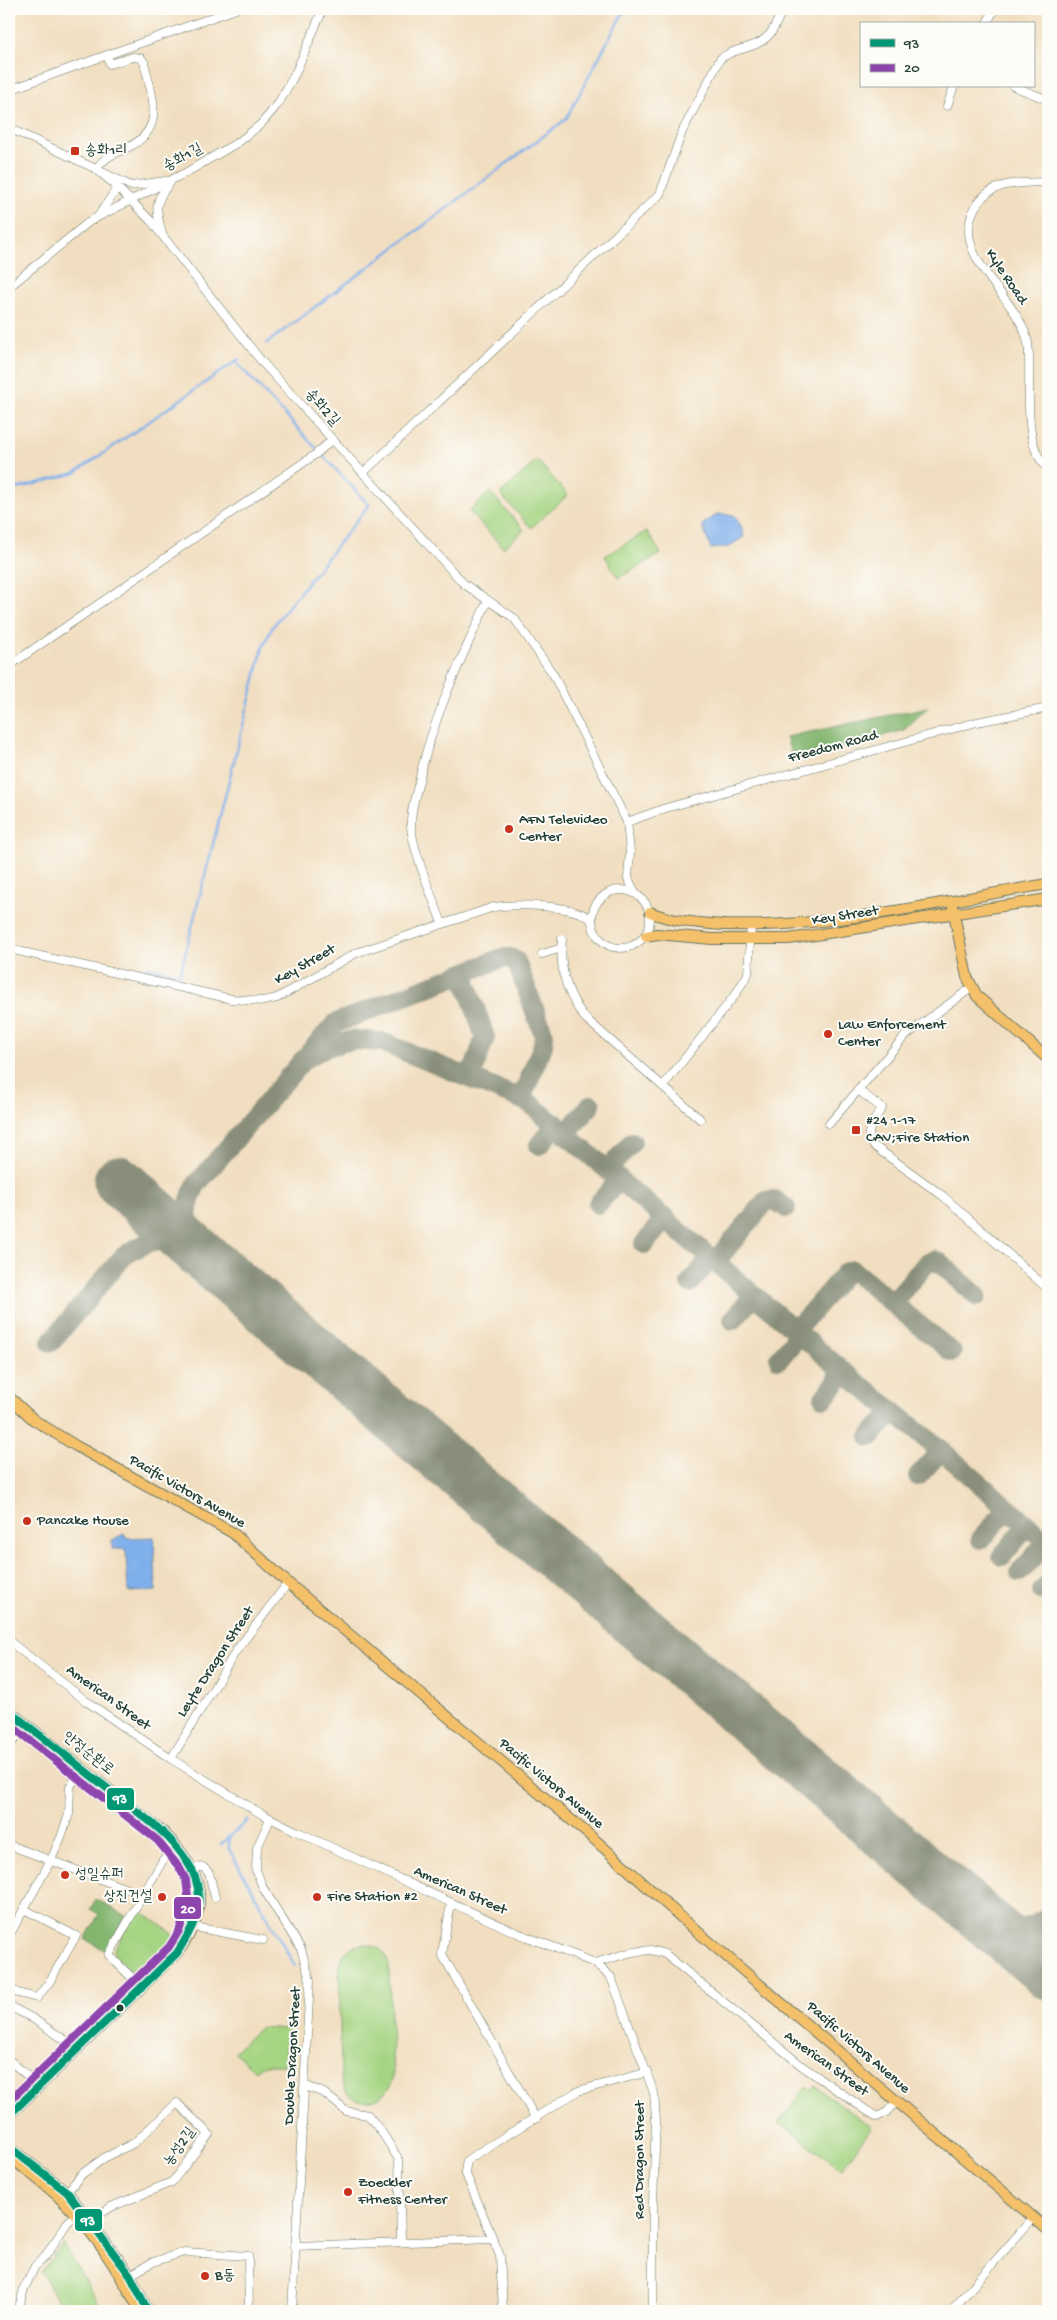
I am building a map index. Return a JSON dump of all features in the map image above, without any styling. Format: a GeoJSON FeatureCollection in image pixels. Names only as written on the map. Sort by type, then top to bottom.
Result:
{"type":"FeatureCollection","features":[{"type":"Feature","properties":{"kind":"main road","name":"Key Street"},"geometry":{"type":"LineString","coordinates":[[650,912],[665,919],[750,926],[823,921],[1048,884]]}},
{"type":"Feature","properties":{"kind":"main road","name":"Key Street"},"geometry":{"type":"LineString","coordinates":[[646,936],[657,934],[750,940],[825,935],[1048,899]]}},
{"type":"Feature","properties":{"kind":"main road"},"geometry":{"type":"LineString","coordinates":[[952,900],[966,977],[971,988],[977,996],[1048,1059]]}},
{"type":"Feature","properties":{"kind":"main road","name":"Pacific Victors Avenue"},"geometry":{"type":"LineString","coordinates":[[9,1397],[34,1420],[233,1533],[288,1583],[594,1839],[692,1927],[1048,2230]]}},
{"type":"Feature","properties":{"kind":"main road","name":"안정순환로"},"geometry":{"type":"LineString","coordinates":[[9,1711],[25,1729],[81,1773],[164,1833],[193,1868],[198,1883],[199,1900],[199,1913],[194,1927],[178,1953],[71,2044],[9,2115]]}},
{"type":"Feature","properties":{"kind":"main road","name":"안정순환로"},"geometry":{"type":"LineString","coordinates":[[9,1721],[25,1729]]}},
{"type":"Feature","properties":{"kind":"main road","name":"안정순환로"},"geometry":{"type":"LineString","coordinates":[[35,2083],[140,1985],[179,1939],[191,1912],[188,1878],[175,1848]]}},
{"type":"Feature","properties":{"kind":"main road"},"geometry":{"type":"LineString","coordinates":[[9,2104],[35,2083]]}},
{"type":"Feature","properties":{"kind":"main road"},"geometry":{"type":"LineString","coordinates":[[9,2147],[67,2192],[78,2212],[127,2278],[140,2311]]}},
{"type":"Feature","properties":{"kind":"main road"},"geometry":{"type":"LineString","coordinates":[[9,2156],[90,2221],[148,2311]]}},
{"type":"Feature","properties":{"kind":"street"},"geometry":{"type":"LineString","coordinates":[[9,90],[236,9]]}},
{"type":"Feature","properties":{"kind":"street","name":"송화1길"},"geometry":{"type":"LineString","coordinates":[[9,287],[90,221],[174,179],[240,141],[269,115],[295,74],[323,9]]}},
{"type":"Feature","properties":{"kind":"street"},"geometry":{"type":"LineString","coordinates":[[363,473],[660,194],[682,132],[720,58],[728,51],[761,43],[769,36],[783,9]]}},
{"type":"Feature","properties":{"kind":"street"},"geometry":{"type":"LineString","coordinates":[[987,22],[995,9]]}},
{"type":"Feature","properties":{"kind":"street"},"geometry":{"type":"LineString","coordinates":[[107,55],[110,64],[133,57],[141,58],[144,62],[153,103],[154,122],[140,142],[102,160],[96,169],[131,186],[174,179]]}},
{"type":"Feature","properties":{"kind":"street"},"geometry":{"type":"LineString","coordinates":[[947,106],[953,88]]}},
{"type":"Feature","properties":{"kind":"street"},"geometry":{"type":"LineString","coordinates":[[1018,88],[1048,100]]}},
{"type":"Feature","properties":{"kind":"street","name":"송화2길"},"geometry":{"type":"LineString","coordinates":[[9,128],[96,169],[118,188],[164,238],[262,362],[332,440],[319,451],[9,666]]}},
{"type":"Feature","properties":{"kind":"street"},"geometry":{"type":"LineString","coordinates":[[164,238],[156,211],[158,198],[174,179]]}},
{"type":"Feature","properties":{"kind":"street","name":"Kyle Road"},"geometry":{"type":"LineString","coordinates":[[1048,182],[1000,185],[983,196],[976,205],[968,230],[974,255],[1024,328],[1028,344],[1032,439],[1041,462],[1048,468]]}},
{"type":"Feature","properties":{"kind":"street"},"geometry":{"type":"LineString","coordinates":[[98,217],[118,188]]}},
{"type":"Feature","properties":{"kind":"street"},"geometry":{"type":"LineString","coordinates":[[332,440],[472,591],[514,618],[553,674],[627,822],[630,852],[628,878],[635,893],[644,901],[650,912],[650,924],[646,936],[631,947],[613,948],[598,937],[592,922],[582,913],[594,909]]}},
{"type":"Feature","properties":{"kind":"street"},"geometry":{"type":"LineString","coordinates":[[442,923],[414,841],[411,826],[412,813],[425,753],[439,711],[488,600]]}},
{"type":"Feature","properties":{"kind":"street","name":"Freedom Road"},"geometry":{"type":"LineString","coordinates":[[627,822],[666,808],[976,722],[1048,708]]}},
{"type":"Feature","properties":{"kind":"street"},"geometry":{"type":"LineString","coordinates":[[592,922],[594,909],[604,896],[618,890],[628,878]]}},
{"type":"Feature","properties":{"kind":"street"},"geometry":{"type":"LineString","coordinates":[[618,890],[635,893]]}},
{"type":"Feature","properties":{"kind":"street","name":"Key Street"},"geometry":{"type":"LineString","coordinates":[[9,949],[232,999],[263,1001],[286,994],[356,953],[494,907],[510,904],[582,913]]}},
{"type":"Feature","properties":{"kind":"street"},"geometry":{"type":"LineString","coordinates":[[663,1086],[735,995],[748,974],[750,926]]}},
{"type":"Feature","properties":{"kind":"street"},"geometry":{"type":"LineString","coordinates":[[562,939],[561,964],[564,977],[580,1012],[700,1119]]}},
{"type":"Feature","properties":{"kind":"street"},"geometry":{"type":"LineString","coordinates":[[542,954],[562,948]]}},
{"type":"Feature","properties":{"kind":"street"},"geometry":{"type":"LineString","coordinates":[[829,1124],[905,1036],[971,988]]}},
{"type":"Feature","properties":{"kind":"street"},"geometry":{"type":"LineString","coordinates":[[858,1090],[882,1108],[868,1133],[868,1140],[944,1196],[1048,1289]]}},
{"type":"Feature","properties":{"kind":"street","name":"Leyte Dragon Street"},"geometry":{"type":"LineString","coordinates":[[170,1759],[236,1651],[288,1583]]}},
{"type":"Feature","properties":{"kind":"street","name":"American Street"},"geometry":{"type":"LineString","coordinates":[[9,1641],[86,1701],[170,1759],[270,1819],[518,1933],[595,1963],[632,1952],[651,1950],[665,1954],[802,2066],[866,2110],[877,2117],[887,2112],[897,2102]]}},
{"type":"Feature","properties":{"kind":"street"},"geometry":{"type":"LineString","coordinates":[[9,1745],[25,1729]]}},
{"type":"Feature","properties":{"kind":"street"},"geometry":{"type":"LineString","coordinates":[[9,1936],[51,1860],[69,1814],[70,1786],[81,1773]]}},
{"type":"Feature","properties":{"kind":"street","name":"Double Dragon Street"},"geometry":{"type":"LineString","coordinates":[[270,1819],[257,1848],[255,1866],[263,1888],[301,1949],[310,1980],[306,2086],[294,2246],[292,2311]]}},
{"type":"Feature","properties":{"kind":"street"},"geometry":{"type":"LineString","coordinates":[[9,1845],[143,1895]]}},
{"type":"Feature","properties":{"kind":"street"},"geometry":{"type":"LineString","coordinates":[[140,1985],[108,1955],[163,1860],[175,1848]]}},
{"type":"Feature","properties":{"kind":"street"},"geometry":{"type":"LineString","coordinates":[[193,1868],[203,1867],[209,1873],[215,1898]]}},
{"type":"Feature","properties":{"kind":"street"},"geometry":{"type":"LineString","coordinates":[[451,1903],[442,1954],[536,2119]]}},
{"type":"Feature","properties":{"kind":"street"},"geometry":{"type":"LineString","coordinates":[[9,1988],[18,1993],[37,1998],[50,1982],[76,1936],[24,1908]]}},
{"type":"Feature","properties":{"kind":"street"},"geometry":{"type":"LineString","coordinates":[[194,1927],[263,1940]]}},
{"type":"Feature","properties":{"kind":"street","name":"Red Dragon Street"},"geometry":{"type":"LineString","coordinates":[[595,1963],[611,1977],[648,2072],[654,2093],[656,2120],[653,2204],[653,2311]]}},
{"type":"Feature","properties":{"kind":"street"},"geometry":{"type":"LineString","coordinates":[[9,2006],[32,2018],[71,2044]]}},
{"type":"Feature","properties":{"kind":"street"},"geometry":{"type":"LineString","coordinates":[[9,2060],[35,2083]]}},
{"type":"Feature","properties":{"kind":"street"},"geometry":{"type":"LineString","coordinates":[[503,2311],[500,2256],[465,2172],[467,2160],[578,2092],[648,2072]]}},
{"type":"Feature","properties":{"kind":"street"},"geometry":{"type":"LineString","coordinates":[[306,2086],[324,2093],[346,2111],[368,2115],[384,2134],[398,2160],[401,2242]]}},
{"type":"Feature","properties":{"kind":"street","name":"농성2길"},"geometry":{"type":"LineString","coordinates":[[67,2192],[82,2174],[104,2158],[134,2143],[177,2102],[210,2134],[172,2182],[112,2207],[90,2221]]}},
{"type":"Feature","properties":{"kind":"street"},"geometry":{"type":"LineString","coordinates":[[18,2311],[24,2289],[35,2266],[45,2257],[78,2212]]}},
{"type":"Feature","properties":{"kind":"street"},"geometry":{"type":"LineString","coordinates":[[951,2311],[1033,2218]]}},
{"type":"Feature","properties":{"kind":"street"},"geometry":{"type":"LineString","coordinates":[[294,2246],[493,2239]]}},
{"type":"Feature","properties":{"kind":"street"},"geometry":{"type":"LineString","coordinates":[[127,2278],[153,2262],[184,2252],[248,2256],[249,2310]]}},
{"type":"Feature","properties":{"kind":"green space"},"geometry":{"type":"Polygon","coordinates":[[[537,460],[568,495],[531,528],[500,494],[537,460]]]}},
{"type":"Feature","properties":{"kind":"green space"},"geometry":{"type":"Polygon","coordinates":[[[490,492],[524,530],[503,548],[469,511],[490,492]]]}},
{"type":"Feature","properties":{"kind":"green space"},"geometry":{"type":"Polygon","coordinates":[[[647,531],[661,554],[618,578],[605,556],[647,531]]]}},
{"type":"Feature","properties":{"kind":"green space"},"geometry":{"type":"Polygon","coordinates":[[[928,707],[904,730],[793,760],[786,737],[928,707]]]}},
{"type":"Feature","properties":{"kind":"green space"},"geometry":{"type":"Polygon","coordinates":[[[96,1899],[126,1916],[106,1951],[85,1939],[99,1914],[90,1909],[96,1899]]]}},
{"type":"Feature","properties":{"kind":"green space"},"geometry":{"type":"Polygon","coordinates":[[[138,1909],[177,1937],[136,1975],[115,1956],[114,1950],[138,1909]]]}},
{"type":"Feature","properties":{"kind":"green space"},"geometry":{"type":"Polygon","coordinates":[[[366,1944],[381,1950],[389,1965],[393,2079],[382,2095],[366,2101],[350,2096],[341,2079],[339,1965],[349,1949],[366,1944]]]}},
{"type":"Feature","properties":{"kind":"green space"},"geometry":{"type":"Polygon","coordinates":[[[261,2027],[288,2029],[284,2065],[263,2065],[255,2071],[234,2052],[261,2027]]]}},
{"type":"Feature","properties":{"kind":"green space"},"geometry":{"type":"Polygon","coordinates":[[[815,2086],[872,2127],[842,2169],[779,2123],[806,2087],[811,2091],[815,2086]]]}},
{"type":"Feature","properties":{"kind":"green space"},"geometry":{"type":"Polygon","coordinates":[[[63,2244],[103,2310],[64,2311],[41,2272],[63,2244]]]}},
{"type":"Feature","properties":{"kind":"water"},"geometry":{"type":"Polygon","coordinates":[[[718,514],[734,515],[741,526],[744,537],[728,547],[711,549],[702,525],[718,514]]]}},
{"type":"Feature","properties":{"kind":"water"},"geometry":{"type":"Polygon","coordinates":[[[124,1534],[126,1538],[154,1537],[156,1591],[128,1592],[126,1549],[112,1549],[112,1540],[124,1534]]]}},
{"type":"Feature","properties":{"kind":"waterway"},"geometry":{"type":"LineString","coordinates":[[267,343],[566,119],[625,9]]}},
{"type":"Feature","properties":{"kind":"waterway"},"geometry":{"type":"LineString","coordinates":[[9,491],[75,473],[239,359]]}},
{"type":"Feature","properties":{"kind":"waterway"},"geometry":{"type":"LineString","coordinates":[[147,972],[148,967],[180,974],[263,647],[273,626],[369,505],[235,361]]}},
{"type":"Feature","properties":{"kind":"waterway"},"geometry":{"type":"LineString","coordinates":[[221,1844],[248,1820]]}},
{"type":"Feature","properties":{"kind":"waterway"},"geometry":{"type":"LineString","coordinates":[[229,1839],[229,1849],[295,1966]]}},
{"type":"Feature","properties":{"kind":"taxiway"},"geometry":{"type":"LineString","coordinates":[[309,1053],[336,1023],[502,958],[510,958],[516,961],[544,1035],[543,1045],[524,1092],[515,1096]]}},
{"type":"Feature","properties":{"kind":"taxiway"},"geometry":{"type":"LineString","coordinates":[[463,1076],[474,1069],[485,1037],[466,982],[466,975],[470,971]]}},
{"type":"Feature","properties":{"kind":"taxiway"},"geometry":{"type":"LineString","coordinates":[[210,1262],[196,1244],[188,1226],[188,1207],[196,1185],[303,1060],[324,1048],[353,1040],[382,1042],[528,1102],[844,1372],[941,1450],[1048,1543]]}},
{"type":"Feature","properties":{"kind":"taxiway"},"geometry":{"type":"LineString","coordinates":[[566,1133],[591,1105]]}},
{"type":"Feature","properties":{"kind":"taxiway"},"geometry":{"type":"LineString","coordinates":[[539,1145],[557,1124]]}},
{"type":"Feature","properties":{"kind":"taxiway"},"geometry":{"type":"LineString","coordinates":[[608,1170],[632,1142]]}},
{"type":"Feature","properties":{"kind":"taxiway"},"geometry":{"type":"LineString","coordinates":[[598,1204],[620,1179]]}},
{"type":"Feature","properties":{"kind":"taxiway"},"geometry":{"type":"LineString","coordinates":[[716,1261],[766,1201],[775,1200],[786,1208]]}},
{"type":"Feature","properties":{"kind":"taxiway"},"geometry":{"type":"LineString","coordinates":[[644,1244],[666,1218]]}},
{"type":"Feature","properties":{"kind":"taxiway"},"geometry":{"type":"LineString","coordinates":[[51,1342],[123,1257],[133,1250],[152,1241],[171,1240],[190,1248],[200,1255]]}},
{"type":"Feature","properties":{"kind":"taxiway"},"geometry":{"type":"LineString","coordinates":[[690,1283],[712,1257]]}},
{"type":"Feature","properties":{"kind":"taxiway"},"geometry":{"type":"LineString","coordinates":[[892,1303],[925,1265],[934,1260],[939,1262],[977,1296]]}},
{"type":"Feature","properties":{"kind":"taxiway"},"geometry":{"type":"LineString","coordinates":[[792,1326],[801,1324],[846,1272],[852,1270],[952,1352]]}},
{"type":"Feature","properties":{"kind":"taxiway"},"geometry":{"type":"LineString","coordinates":[[733,1320],[754,1295]]}},
{"type":"Feature","properties":{"kind":"taxiway"},"geometry":{"type":"LineString","coordinates":[[779,1359],[800,1334]]}},
{"type":"Feature","properties":{"kind":"taxiway"},"geometry":{"type":"LineString","coordinates":[[824,1398],[839,1379],[838,1366]]}},
{"type":"Feature","properties":{"kind":"taxiway"},"geometry":{"type":"LineString","coordinates":[[870,1437],[888,1417],[900,1417]]}},
{"type":"Feature","properties":{"kind":"taxiway"},"geometry":{"type":"LineString","coordinates":[[918,1476],[936,1456],[935,1445]]}},
{"type":"Feature","properties":{"kind":"taxiway"},"geometry":{"type":"LineString","coordinates":[[981,1539],[1003,1514],[1015,1514]]}},
{"type":"Feature","properties":{"kind":"taxiway"},"geometry":{"type":"LineString","coordinates":[[1002,1556],[1023,1531],[1035,1531]]}},
{"type":"Feature","properties":{"kind":"taxiway"},"geometry":{"type":"LineString","coordinates":[[1020,1572],[1041,1549],[1048,1546]]}},
{"type":"Feature","properties":{"kind":"taxiway"},"geometry":{"type":"LineString","coordinates":[[1042,1591],[1048,1584]]}},
{"type":"Feature","properties":{"kind":"taxiway"},"geometry":{"type":"LineString","coordinates":[[984,1919],[1008,1928],[1024,1928],[1032,1926],[1048,1917]]}},
{"type":"Feature","properties":{"kind":"taxiway"},"geometry":{"type":"LineString","coordinates":[[1048,1918],[1042,1930],[1040,1942],[1042,1955],[1048,1967]]}},
{"type":"Feature","properties":{"kind":"runway"},"geometry":{"type":"LineString","coordinates":[[119,1181],[210,1262],[1048,1974]]}},
{"type":"Feature","properties":{"kind":"transit line","name":"93"},"geometry":{"type":"LineString","coordinates":[[9,1711],[165,1834],[191,1868],[197,1883],[199,1898],[193,1923],[177,1953],[9,2115]]}},
{"type":"Feature","properties":{"kind":"transit line","name":"20"},"geometry":{"type":"LineString","coordinates":[[9,1724],[157,1840],[179,1867],[186,1880],[189,1904],[179,1931],[169,1947],[9,2101]]}},
{"type":"Feature","properties":{"kind":"transit line","name":"93"},"geometry":{"type":"LineString","coordinates":[[9,2147],[67,2192],[130,2275],[148,2311]]}},
{"type":"Feature","properties":{"kind":"place","name":"송화1리"},"geometry":{"type":"Point","coordinates":[75,151]}},
{"type":"Feature","properties":{"kind":"place","name":"AFN Televideo Center"},"geometry":{"type":"Point","coordinates":[509,829]}},
{"type":"Feature","properties":{"kind":"place","name":"Law Enforcement Center"},"geometry":{"type":"Point","coordinates":[828,1034]}},
{"type":"Feature","properties":{"kind":"place","name":"#24 1-17 CAV;Fire Station"},"geometry":{"type":"Point","coordinates":[856,1130]}},
{"type":"Feature","properties":{"kind":"place","name":"Pancake House"},"geometry":{"type":"Point","coordinates":[27,1521]}},
{"type":"Feature","properties":{"kind":"place","name":"성일슈퍼"},"geometry":{"type":"Point","coordinates":[65,1875]}},
{"type":"Feature","properties":{"kind":"place","name":"상진건설"},"geometry":{"type":"Point","coordinates":[162,1897]}},
{"type":"Feature","properties":{"kind":"place","name":"Fire Station #2"},"geometry":{"type":"Point","coordinates":[317,1897]}},
{"type":"Feature","properties":{"kind":"place","name":"Zoeckler Fitness Center"},"geometry":{"type":"Point","coordinates":[348,2192]}},
{"type":"Feature","properties":{"kind":"place","name":"B동"},"geometry":{"type":"Point","coordinates":[205,2276]}}]}
